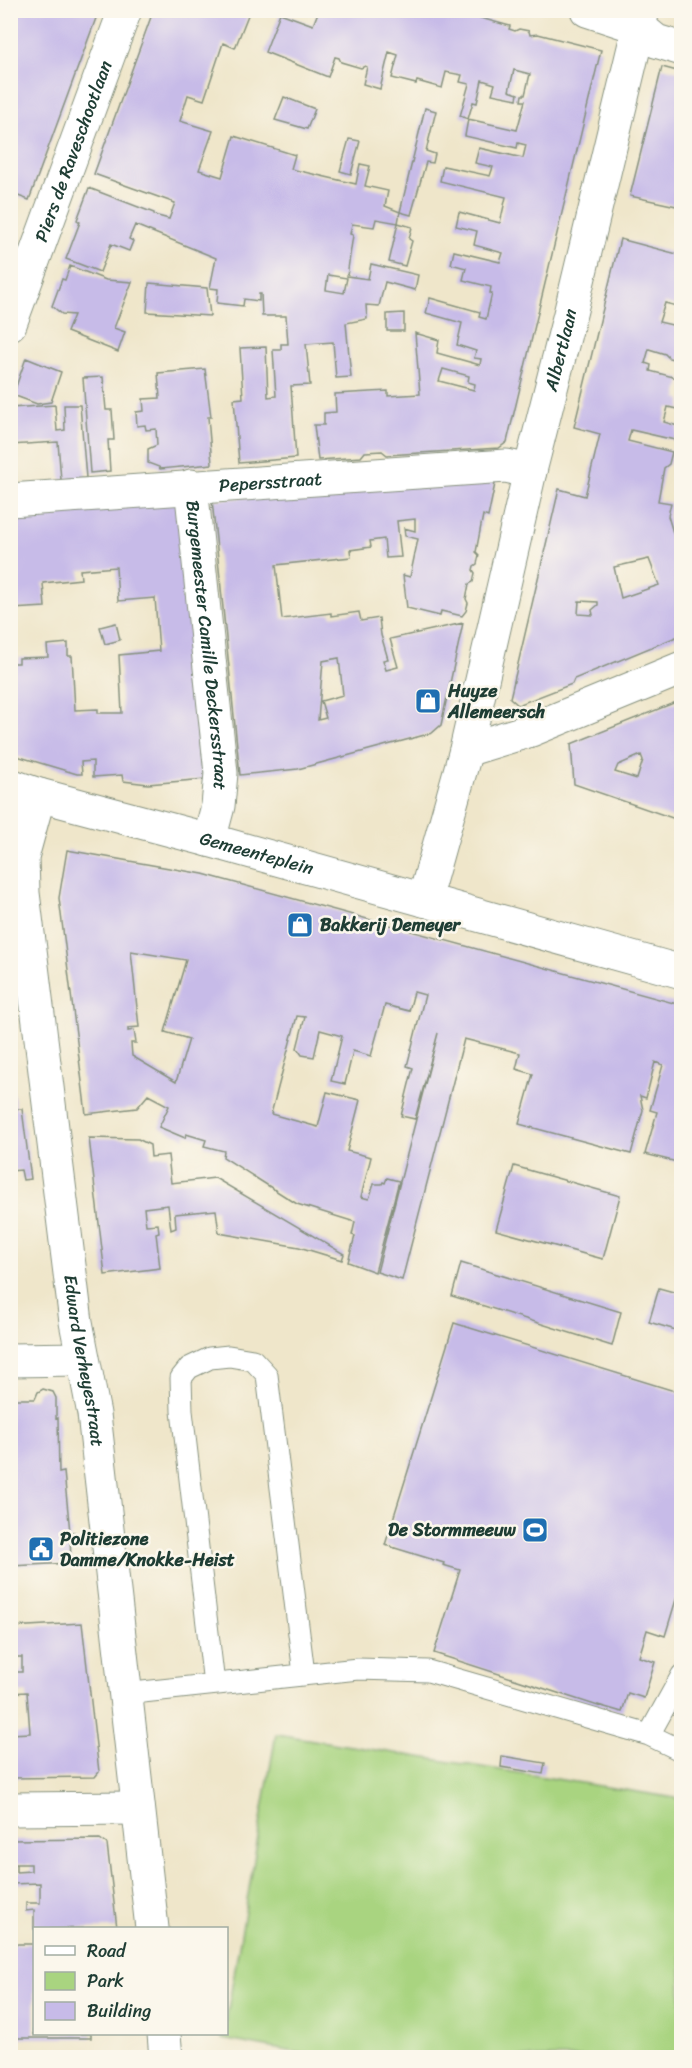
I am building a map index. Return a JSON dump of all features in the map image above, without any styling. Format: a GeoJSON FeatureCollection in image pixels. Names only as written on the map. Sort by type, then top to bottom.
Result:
{"type":"FeatureCollection","features":[{"type":"Feature","properties":{"kind":"street","name":"Piers de Raveschootlaan"},"geometry":{"type":"LineString","coordinates":[[10,324],[125,10]]}},
{"type":"Feature","properties":{"kind":"street"},"geometry":{"type":"LineString","coordinates":[[587,10],[641,19],[656,41],[681,48]]}},
{"type":"Feature","properties":{"kind":"street","name":"Albertlaan"},"geometry":{"type":"LineString","coordinates":[[466,750],[530,471],[641,19]]}},
{"type":"Feature","properties":{"kind":"street","name":"Pepersstraat"},"geometry":{"type":"LineString","coordinates":[[10,500],[506,466],[530,471]]}},
{"type":"Feature","properties":{"kind":"street","name":"Burgemeester Camille Deckersstraat"},"geometry":{"type":"LineString","coordinates":[[191,486],[221,773],[218,806],[209,840]]}},
{"type":"Feature","properties":{"kind":"street"},"geometry":{"type":"LineString","coordinates":[[424,900],[466,750],[531,730],[681,668]]}},
{"type":"Feature","properties":{"kind":"street","name":"Gemeenteplein"},"geometry":{"type":"LineString","coordinates":[[25,790],[681,972]]}},
{"type":"Feature","properties":{"kind":"street","name":"Edward Verheyestraat"},"geometry":{"type":"LineString","coordinates":[[25,790],[23,893],[82,1359],[94,1414],[152,1927]]}},
{"type":"Feature","properties":{"kind":"street"},"geometry":{"type":"LineString","coordinates":[[10,1360],[82,1359]]}},
{"type":"Feature","properties":{"kind":"street"},"geometry":{"type":"LineString","coordinates":[[10,1809],[138,1808]]}},
{"type":"Feature","properties":{"kind":"street"},"geometry":{"type":"LineString","coordinates":[[164,2035],[166,2058]]}},
{"type":"Feature","properties":{"kind":"lane"},"geometry":{"type":"LineString","coordinates":[[214,1684],[182,1411],[181,1378],[189,1368],[210,1358],[230,1356],[253,1360],[267,1375],[304,1674]]}},
{"type":"Feature","properties":{"kind":"lane"},"geometry":{"type":"LineString","coordinates":[[124,1694],[358,1669],[428,1671],[649,1734],[681,1751]]}},
{"type":"Feature","properties":{"kind":"lane"},"geometry":{"type":"LineString","coordinates":[[649,1734],[681,1675]]}},
{"type":"Feature","properties":{"kind":"green space"},"geometry":{"type":"Polygon","coordinates":[[[276,1734],[681,1799],[681,2057],[328,2058],[222,2039],[223,2035],[228,2035],[228,2009],[276,1734]]]}},
{"type":"Feature","properties":{"kind":"building"},"geometry":{"type":"Polygon","coordinates":[[[10,10],[99,10],[29,200],[10,193],[10,10]]]}},
{"type":"Feature","properties":{"kind":"building"},"geometry":{"type":"Polygon","coordinates":[[[150,10],[250,10],[235,48],[223,43],[204,100],[188,95],[180,121],[213,131],[199,170],[222,177],[234,136],[295,155],[291,169],[356,184],[360,164],[370,166],[365,186],[388,191],[385,206],[400,212],[398,223],[376,219],[374,227],[352,224],[350,234],[353,235],[347,276],[368,279],[371,264],[418,275],[415,290],[385,282],[379,306],[366,305],[367,319],[346,323],[351,377],[336,378],[333,342],[306,344],[310,385],[291,386],[296,458],[239,463],[234,399],[243,398],[240,348],[266,347],[268,397],[276,396],[273,350],[281,350],[281,344],[288,344],[286,316],[262,316],[261,294],[259,294],[259,301],[244,299],[243,306],[217,303],[218,289],[210,288],[216,258],[135,225],[129,239],[133,241],[129,251],[111,244],[100,272],[66,259],[80,222],[77,220],[89,188],[169,219],[175,203],[94,174],[151,17],[148,16],[150,10]],[[328,275],[326,290],[344,293],[347,278],[328,275]]]}},
{"type":"Feature","properties":{"kind":"building"},"geometry":{"type":"Polygon","coordinates":[[[319,10],[451,10],[510,26],[509,29],[515,31],[519,29],[529,31],[530,35],[538,34],[601,50],[507,442],[499,448],[387,455],[382,451],[365,452],[361,457],[318,460],[314,425],[324,425],[324,413],[336,412],[335,394],[388,391],[388,396],[420,394],[415,333],[439,340],[437,353],[480,365],[481,359],[474,358],[476,351],[457,345],[462,323],[426,313],[430,298],[480,312],[479,317],[486,319],[492,293],[490,293],[491,287],[463,280],[466,268],[451,264],[454,251],[500,262],[503,253],[474,245],[477,231],[456,226],[459,212],[500,223],[506,197],[440,181],[443,166],[490,176],[493,167],[475,163],[479,148],[523,158],[526,145],[518,143],[517,148],[465,136],[468,119],[460,116],[469,84],[460,82],[462,75],[446,72],[442,88],[417,81],[416,84],[392,78],[398,55],[389,52],[380,89],[363,84],[367,67],[365,66],[361,68],[341,62],[335,57],[328,77],[265,52],[280,13],[313,25],[319,10]],[[514,70],[509,91],[518,94],[517,99],[492,94],[495,84],[482,80],[477,103],[473,102],[468,119],[517,130],[525,101],[521,101],[522,95],[525,95],[530,74],[514,70]],[[443,369],[439,381],[474,390],[475,384],[468,382],[469,376],[443,369]]]}},
{"type":"Feature","properties":{"kind":"building"},"geometry":{"type":"Polygon","coordinates":[[[662,67],[681,72],[681,207],[630,196],[662,67]]]}},
{"type":"Feature","properties":{"kind":"building"},"geometry":{"type":"Polygon","coordinates":[[[284,97],[315,109],[307,129],[275,120],[284,97]]]}},
{"type":"Feature","properties":{"kind":"building"},"geometry":{"type":"Polygon","coordinates":[[[425,108],[436,111],[426,151],[435,154],[433,163],[426,162],[411,215],[400,212],[425,108]]]}},
{"type":"Feature","properties":{"kind":"building"},"geometry":{"type":"Polygon","coordinates":[[[349,139],[360,141],[351,174],[340,171],[349,139]]]}},
{"type":"Feature","properties":{"kind":"building"},"geometry":{"type":"Polygon","coordinates":[[[398,223],[412,227],[409,239],[412,241],[405,266],[389,262],[398,223]]]}},
{"type":"Feature","properties":{"kind":"building"},"geometry":{"type":"Polygon","coordinates":[[[620,239],[681,255],[681,307],[665,303],[659,322],[681,327],[681,361],[649,349],[645,363],[651,365],[650,371],[681,379],[677,398],[681,400],[681,410],[668,407],[664,422],[678,426],[675,440],[631,430],[628,441],[672,452],[669,464],[664,468],[658,501],[671,503],[668,516],[674,536],[681,534],[681,635],[574,679],[572,684],[518,705],[510,698],[559,489],[585,496],[600,434],[574,427],[620,239]],[[649,559],[614,567],[621,598],[659,585],[649,559]],[[579,601],[578,614],[593,615],[592,610],[598,602],[579,601]]]}},
{"type":"Feature","properties":{"kind":"building"},"geometry":{"type":"Polygon","coordinates":[[[70,266],[106,280],[132,282],[114,328],[125,332],[118,352],[67,332],[74,315],[62,314],[52,306],[62,279],[65,280],[70,266]]]}},
{"type":"Feature","properties":{"kind":"building"},"geometry":{"type":"Polygon","coordinates":[[[149,283],[207,288],[210,316],[147,312],[149,283]]]}},
{"type":"Feature","properties":{"kind":"building"},"geometry":{"type":"Polygon","coordinates":[[[404,313],[404,331],[387,331],[387,314],[404,313]]]}},
{"type":"Feature","properties":{"kind":"building"},"geometry":{"type":"Polygon","coordinates":[[[26,358],[61,372],[51,402],[37,404],[13,395],[26,358]]]}},
{"type":"Feature","properties":{"kind":"building"},"geometry":{"type":"Polygon","coordinates":[[[205,369],[211,417],[208,417],[212,464],[160,469],[148,463],[148,449],[157,445],[156,429],[146,430],[145,425],[137,426],[136,412],[144,411],[143,399],[160,398],[158,373],[205,369]]]}},
{"type":"Feature","properties":{"kind":"building"},"geometry":{"type":"Polygon","coordinates":[[[103,377],[106,410],[112,410],[114,440],[108,440],[110,471],[90,473],[83,378],[103,377]]]}},
{"type":"Feature","properties":{"kind":"building"},"geometry":{"type":"Polygon","coordinates":[[[55,405],[57,431],[65,430],[64,405],[80,405],[86,478],[61,480],[58,442],[10,445],[10,408],[55,405]]]}},
{"type":"Feature","properties":{"kind":"building"},"geometry":{"type":"Polygon","coordinates":[[[496,479],[488,517],[483,515],[476,552],[479,555],[473,570],[475,573],[473,582],[469,584],[466,611],[462,616],[441,611],[440,616],[407,608],[403,575],[410,577],[418,539],[405,536],[404,528],[415,531],[415,519],[397,521],[401,557],[386,558],[384,539],[370,541],[371,547],[350,550],[351,557],[276,565],[282,619],[359,612],[361,621],[379,618],[388,659],[383,660],[386,670],[398,667],[390,639],[463,623],[441,725],[432,733],[298,769],[240,775],[212,500],[496,479]],[[339,658],[323,661],[318,720],[326,718],[321,701],[343,695],[339,658]]]}},
{"type":"Feature","properties":{"kind":"building"},"geometry":{"type":"Polygon","coordinates":[[[177,502],[205,779],[148,784],[123,781],[122,775],[93,777],[93,761],[81,762],[82,774],[77,774],[10,754],[10,663],[19,663],[19,658],[48,657],[47,645],[68,643],[68,656],[72,656],[75,710],[98,709],[98,713],[122,713],[119,655],[159,651],[155,598],[118,601],[116,567],[80,570],[81,579],[43,583],[45,607],[12,609],[10,515],[177,502]]]}},
{"type":"Feature","properties":{"kind":"building"},"geometry":{"type":"Polygon","coordinates":[[[116,623],[120,640],[105,644],[100,627],[116,623]]]}},
{"type":"Feature","properties":{"kind":"building"},"geometry":{"type":"Polygon","coordinates":[[[681,700],[681,821],[574,784],[571,744],[681,700]],[[641,755],[618,765],[615,772],[637,779],[643,760],[641,755]]]}},
{"type":"Feature","properties":{"kind":"building"},"geometry":{"type":"Polygon","coordinates":[[[67,850],[203,874],[681,1005],[681,1163],[645,1154],[657,1112],[650,1110],[663,1065],[655,1062],[646,1098],[640,1096],[643,1110],[631,1154],[519,1124],[533,1074],[516,1069],[520,1053],[464,1039],[402,1280],[377,1272],[438,1033],[415,1119],[401,1116],[413,1068],[407,1066],[425,995],[414,992],[409,1011],[385,1005],[371,1056],[353,1051],[345,1084],[331,1081],[342,1036],[320,1030],[314,1057],[302,1055],[297,1048],[305,1017],[297,1016],[271,1114],[318,1127],[327,1092],[360,1100],[347,1151],[371,1157],[361,1197],[369,1199],[374,1184],[385,1183],[387,1178],[399,1181],[375,1272],[348,1262],[355,1236],[352,1235],[355,1222],[297,1204],[223,1157],[224,1151],[204,1146],[206,1140],[186,1134],[185,1138],[159,1127],[169,1106],[148,1095],[137,1108],[86,1114],[59,898],[67,850]],[[131,951],[139,1027],[128,1028],[128,1031],[134,1030],[136,1043],[131,1043],[132,1056],[176,1082],[189,1039],[165,1032],[186,960],[131,951]]]}},
{"type":"Feature","properties":{"kind":"building"},"geometry":{"type":"Polygon","coordinates":[[[10,1075],[16,1109],[22,1109],[31,1179],[23,1180],[21,1170],[10,1171],[10,1075]]]}},
{"type":"Feature","properties":{"kind":"building"},"geometry":{"type":"Polygon","coordinates":[[[89,1138],[138,1139],[150,1145],[151,1157],[168,1155],[171,1183],[215,1178],[344,1254],[342,1260],[299,1247],[219,1233],[216,1210],[175,1214],[176,1228],[171,1230],[168,1205],[144,1208],[146,1225],[158,1224],[159,1232],[156,1233],[160,1268],[105,1275],[89,1138]]]}},
{"type":"Feature","properties":{"kind":"building"},"geometry":{"type":"Polygon","coordinates":[[[514,1166],[620,1196],[603,1259],[496,1230],[514,1166]]]}},
{"type":"Feature","properties":{"kind":"building"},"geometry":{"type":"Polygon","coordinates":[[[461,1263],[621,1312],[612,1346],[452,1296],[461,1263]]]}},
{"type":"Feature","properties":{"kind":"building"},"geometry":{"type":"Polygon","coordinates":[[[659,1288],[681,1294],[679,1331],[649,1322],[659,1288]]]}},
{"type":"Feature","properties":{"kind":"building","name":"De Stormmeeuw"},"geometry":{"type":"Polygon","coordinates":[[[454,1323],[681,1393],[681,1583],[665,1636],[647,1630],[639,1657],[655,1662],[644,1698],[628,1693],[622,1712],[434,1653],[460,1570],[385,1545],[454,1323]]]}},
{"type":"Feature","properties":{"kind":"building"},"geometry":{"type":"Polygon","coordinates":[[[43,1389],[53,1392],[56,1398],[59,1473],[64,1472],[70,1532],[73,1532],[70,1534],[71,1563],[10,1566],[10,1399],[35,1399],[38,1392],[43,1389]]]}},
{"type":"Feature","properties":{"kind":"building"},"geometry":{"type":"Polygon","coordinates":[[[10,1598],[13,1598],[14,1625],[10,1625],[10,1598]]]}},
{"type":"Feature","properties":{"kind":"building"},"geometry":{"type":"Polygon","coordinates":[[[82,1623],[99,1772],[95,1777],[10,1778],[10,1734],[30,1733],[27,1692],[10,1693],[10,1672],[22,1672],[22,1657],[10,1657],[10,1627],[82,1623]]]}},
{"type":"Feature","properties":{"kind":"building"},"geometry":{"type":"Polygon","coordinates":[[[502,1756],[545,1763],[543,1774],[501,1767],[502,1756]]]}},
{"type":"Feature","properties":{"kind":"building"},"geometry":{"type":"Polygon","coordinates":[[[100,1839],[107,1844],[117,1927],[34,1927],[34,1910],[26,1911],[26,1903],[40,1903],[40,1883],[10,1884],[10,1840],[100,1839]],[[16,1864],[16,1872],[31,1871],[31,1864],[16,1864]]]}},
{"type":"Feature","properties":{"kind":"building"},"geometry":{"type":"Polygon","coordinates":[[[10,1944],[33,1944],[33,2035],[91,2035],[91,2038],[10,2038],[10,1944]]]}},
{"type":"Feature","properties":{"kind":"place","name":"Huyze Allemeersch"},"geometry":{"type":"Point","coordinates":[428,701]}},
{"type":"Feature","properties":{"kind":"place","name":"Bakkerij Demeyer"},"geometry":{"type":"Point","coordinates":[300,925]}},
{"type":"Feature","properties":{"kind":"place","name":"De Stormmeeuw"},"geometry":{"type":"Point","coordinates":[535,1530]}},
{"type":"Feature","properties":{"kind":"place","name":"Politiezone Damme/Knokke-Heist"},"geometry":{"type":"Point","coordinates":[41,1549]}}]}
